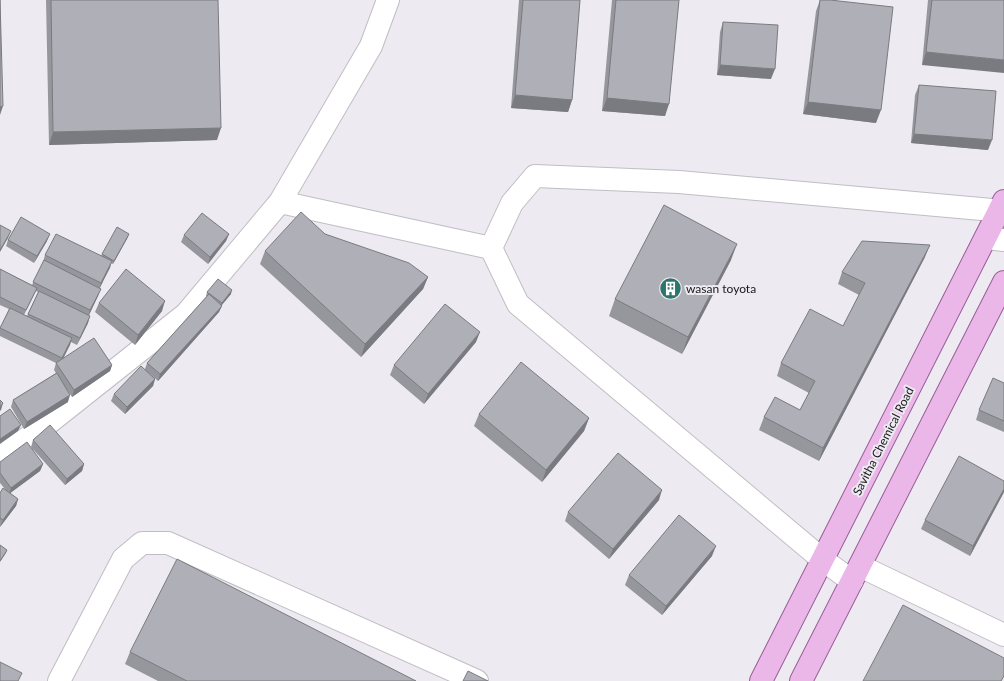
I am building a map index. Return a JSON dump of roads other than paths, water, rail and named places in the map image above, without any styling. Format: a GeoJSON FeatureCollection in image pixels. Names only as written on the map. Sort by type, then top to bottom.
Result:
{"type":"FeatureCollection","features":[{"type":"Feature","properties":{"kind":"main road","name":"Savitha Chemical Road"},"geometry":{"type":"LineString","coordinates":[[761,681],[823,560],[995,239],[1002,207]]}},
{"type":"Feature","properties":{"kind":"main road"},"geometry":{"type":"LineString","coordinates":[[801,681],[1004,282]]}},
{"type":"Feature","properties":{"kind":"street"},"geometry":{"type":"LineString","coordinates":[[0,451],[13,448],[46,425],[186,314],[280,202],[371,46],[388,0]]}},
{"type":"Feature","properties":{"kind":"street"},"geometry":{"type":"LineString","coordinates":[[491,248],[512,203],[536,176],[679,182],[1002,207]]}},
{"type":"Feature","properties":{"kind":"street"},"geometry":{"type":"LineString","coordinates":[[280,202],[491,248]]}},
{"type":"Feature","properties":{"kind":"street"},"geometry":{"type":"LineString","coordinates":[[491,248],[518,304],[823,560],[1004,635]]}},
{"type":"Feature","properties":{"kind":"street"},"geometry":{"type":"LineString","coordinates":[[59,681],[123,559],[142,543],[168,543],[450,676],[477,681]]}},
{"type":"Feature","properties":{"kind":"place","name":"wasan toyota"},"geometry":{"type":"Point","coordinates":[670,288]}}]}
